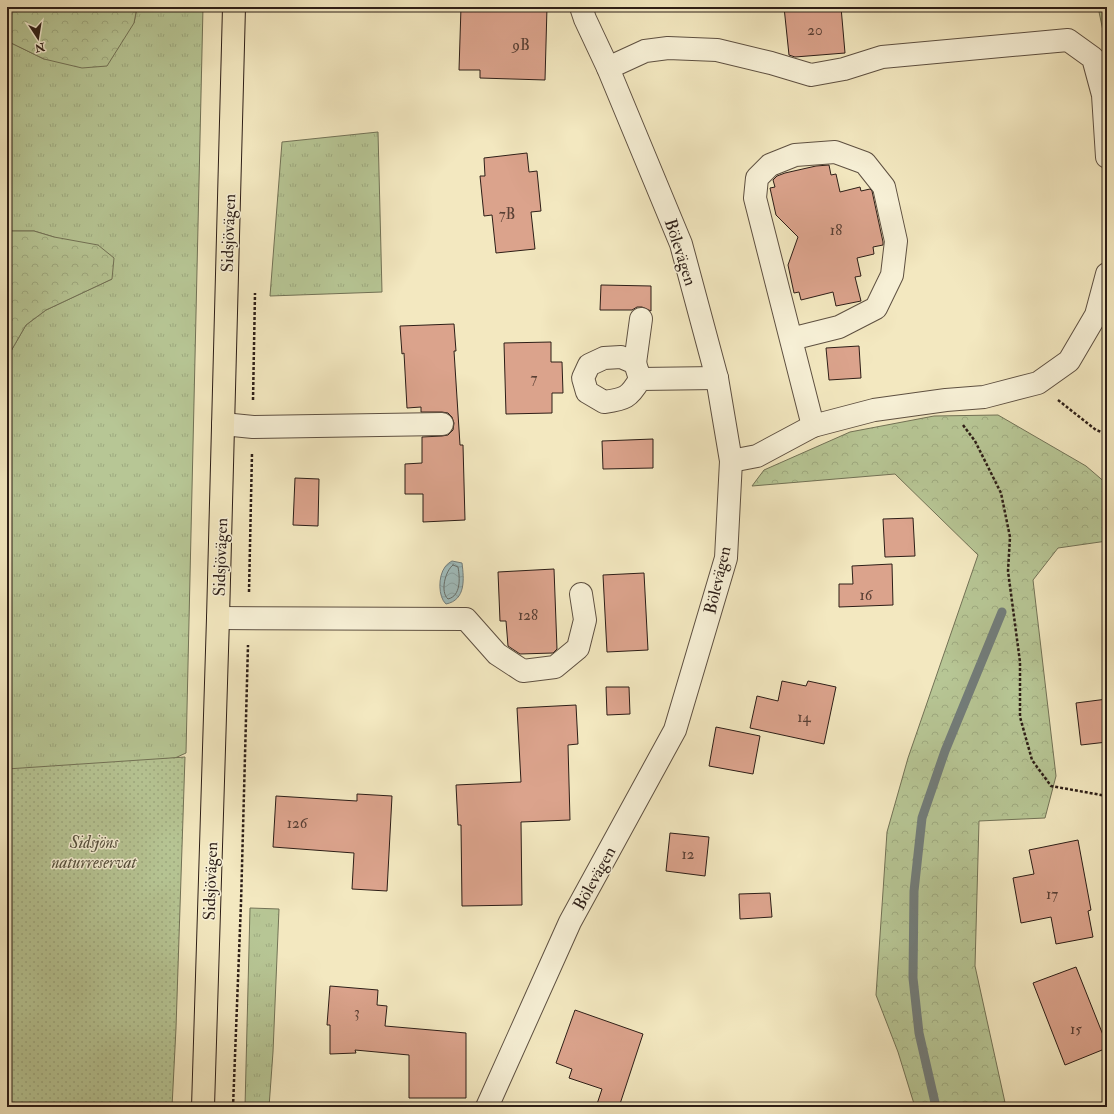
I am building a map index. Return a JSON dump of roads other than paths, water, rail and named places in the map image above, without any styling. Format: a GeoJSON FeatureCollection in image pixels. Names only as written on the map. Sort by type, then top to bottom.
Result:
{"type":"FeatureCollection","features":[{"type":"Feature","properties":{"kind":"main road","name":"Sidsjövägen"},"geometry":{"type":"LineString","coordinates":[[203,1107],[218,618],[234,7]]}},
{"type":"Feature","properties":{"kind":"street","name":"Bölevägen"},"geometry":{"type":"LineString","coordinates":[[487,1107],[570,922],[675,730],[726,558],[731,461],[717,378],[681,244],[581,7]]}},
{"type":"Feature","properties":{"kind":"street"},"geometry":{"type":"LineString","coordinates":[[608,68],[645,51],[668,48],[717,50],[771,63],[811,75],[844,69],[882,57],[1068,40],[1093,58],[1103,95],[1107,157]]}},
{"type":"Feature","properties":{"kind":"street"},"geometry":{"type":"LineString","coordinates":[[791,339],[840,327],[876,308],[892,275],[896,241],[884,187],[865,162],[835,152],[795,155],[770,165],[757,178],[755,198],[813,426]]}},
{"type":"Feature","properties":{"kind":"street"},"geometry":{"type":"LineString","coordinates":[[731,461],[758,456],[813,426],[874,410],[946,400],[984,397],[1038,383],[1069,361],[1096,314],[1107,274]]}},
{"type":"Feature","properties":{"kind":"street"},"geometry":{"type":"LineString","coordinates":[[641,319],[637,371],[717,378]]}},
{"type":"Feature","properties":{"kind":"street"},"geometry":{"type":"LineString","coordinates":[[223,424],[253,427],[442,424]]}},
{"type":"Feature","properties":{"kind":"street"},"geometry":{"type":"LineString","coordinates":[[218,618],[466,619],[497,654],[523,672],[555,667],[578,648],[585,620],[581,594]]}},
{"type":"Feature","properties":{"kind":"water"},"geometry":{"type":"Polygon","coordinates":[[[452,561],[462,563],[463,582],[457,598],[453,602],[446,604],[441,597],[440,581],[445,567],[452,561]]]}},
{"type":"Feature","properties":{"kind":"waterway"},"geometry":{"type":"LineString","coordinates":[[936,1107],[919,1033],[913,978],[914,891],[922,818],[945,751],[1002,612]]}},
{"type":"Feature","properties":{"kind":"park label","name":"Sidsjöns naturreservat"},"geometry":{"type":"Point","coordinates":[94,852]}}]}
